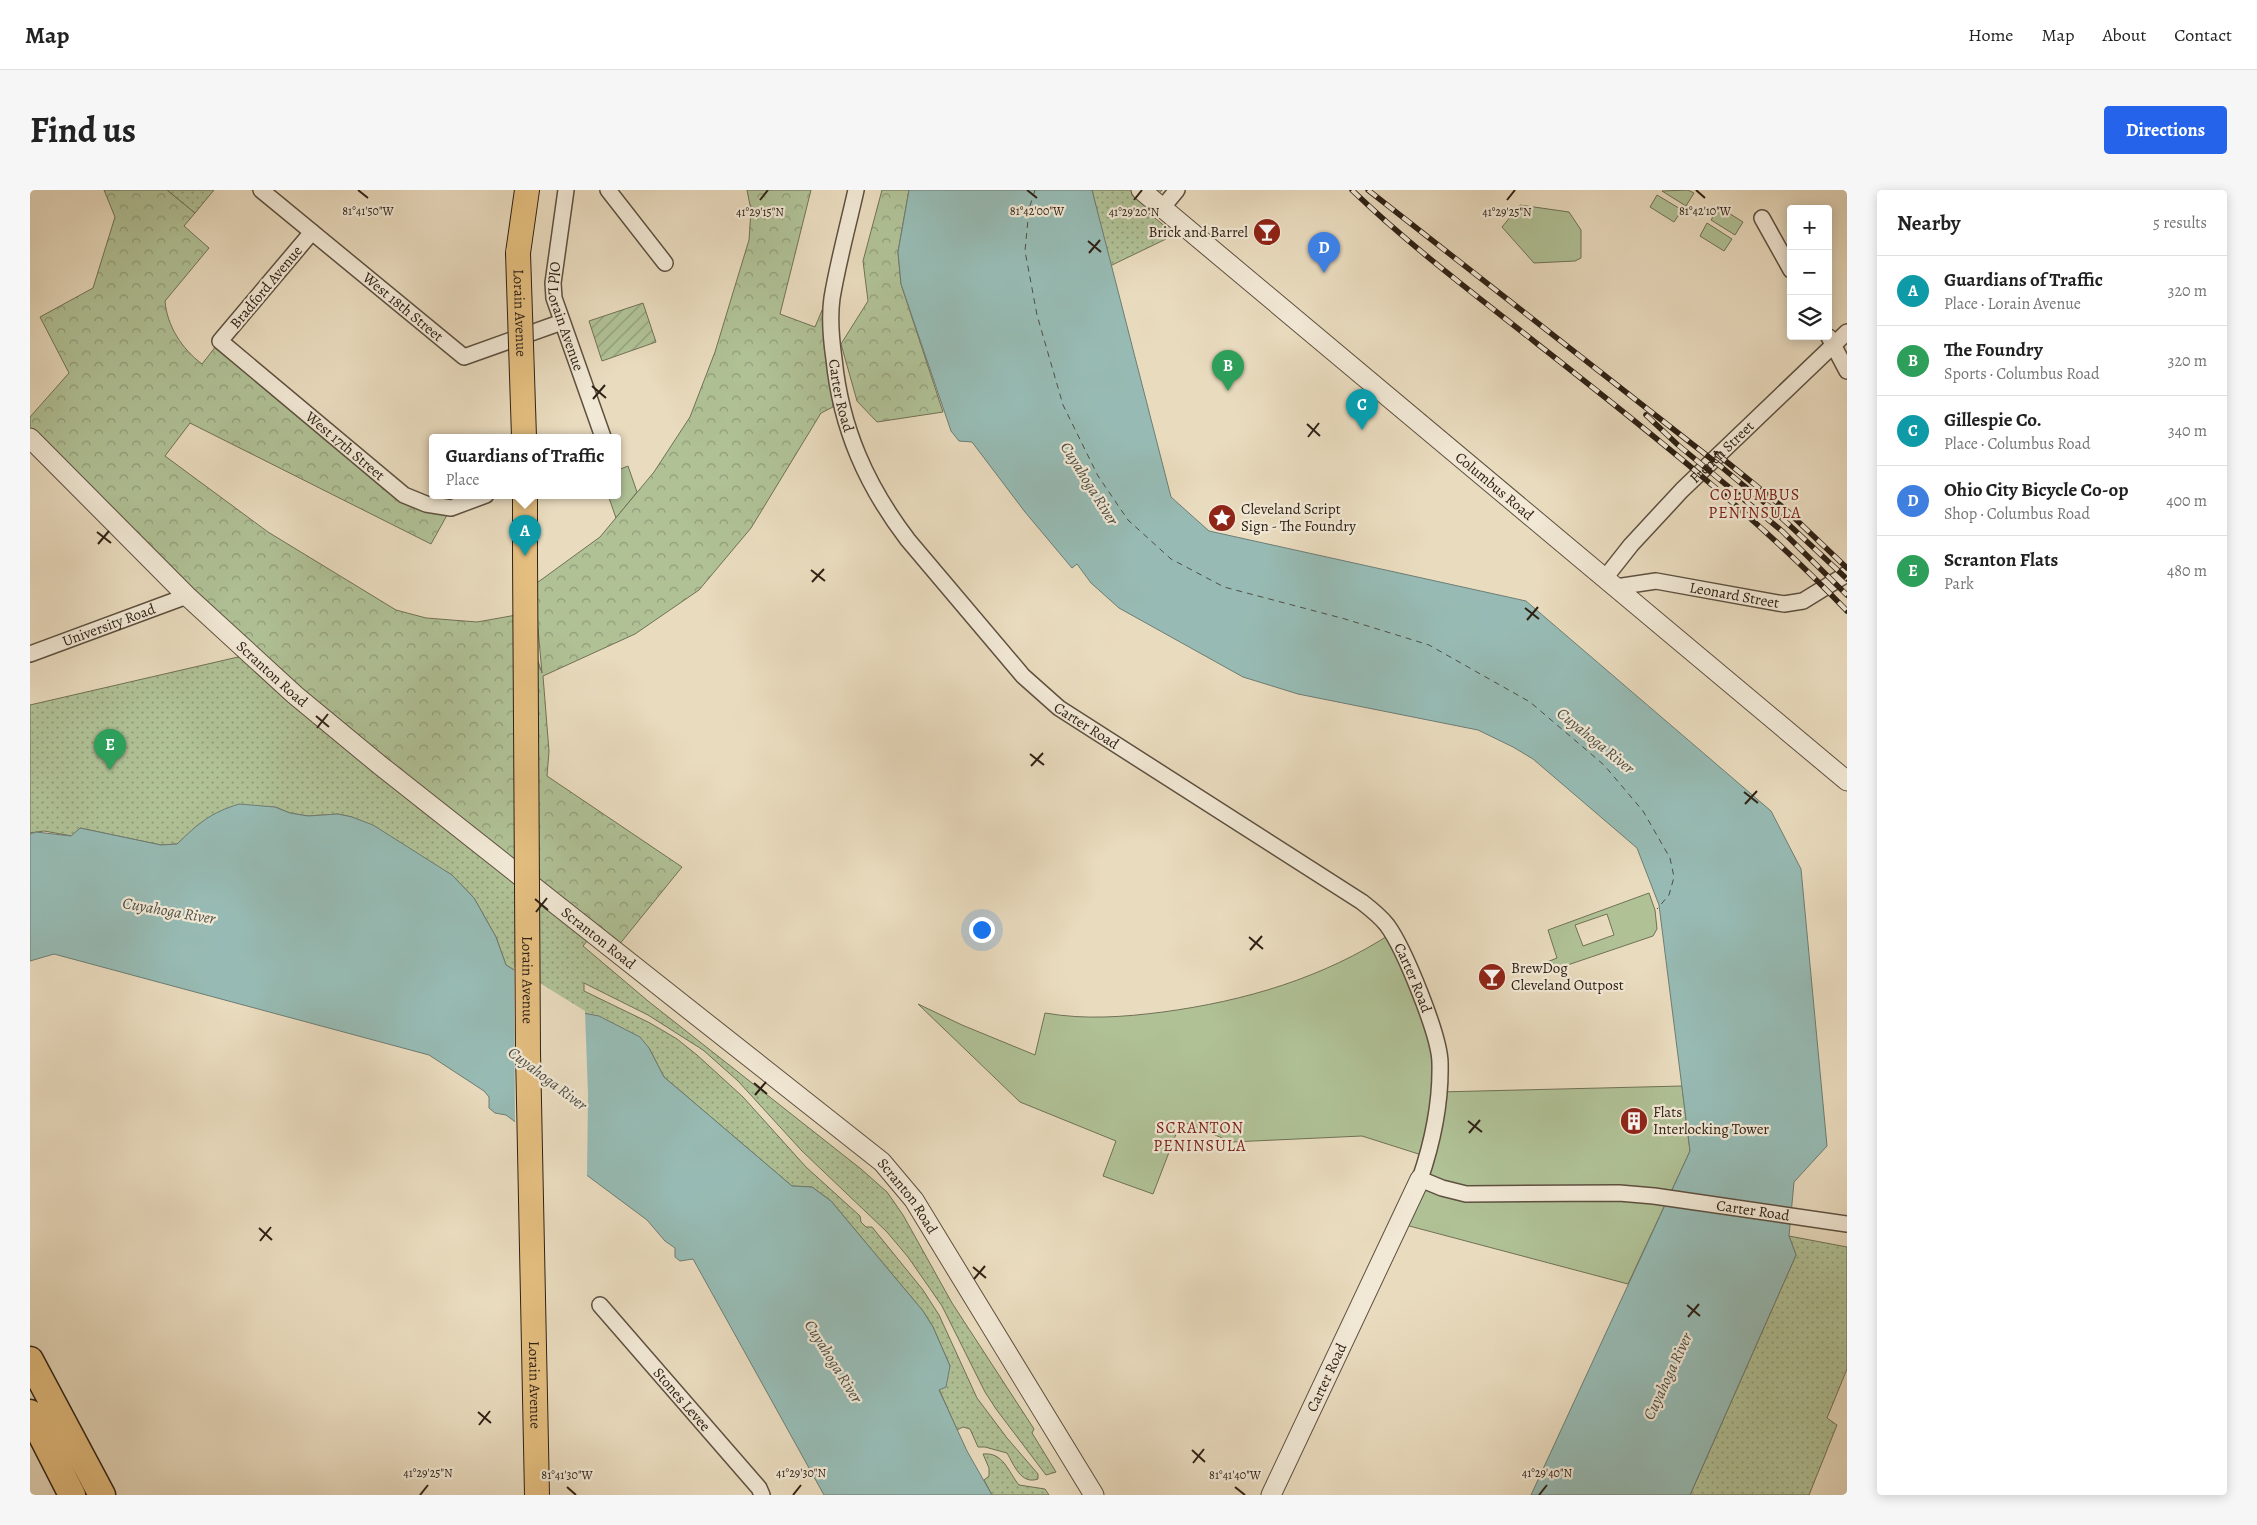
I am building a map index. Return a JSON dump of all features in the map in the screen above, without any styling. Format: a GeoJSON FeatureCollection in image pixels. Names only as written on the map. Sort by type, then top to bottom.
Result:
{"type":"FeatureCollection","features":[{"type":"Feature","properties":{"kind":"highway"},"geometry":{"type":"LineString","coordinates":[[30,1360],[102,1495]]}},
{"type":"Feature","properties":{"kind":"highway"},"geometry":{"type":"LineString","coordinates":[[30,1413],[72,1495]]}},
{"type":"Feature","properties":{"kind":"main road","name":"Lorain Avenue"},"geometry":{"type":"LineString","coordinates":[[524,434],[518,254],[527,190]]}},
{"type":"Feature","properties":{"kind":"main road","name":"Lorain Avenue"},"geometry":{"type":"LineString","coordinates":[[525,499],[528,1052],[537,1495]]}},
{"type":"Feature","properties":{"kind":"street","name":"West 18th Street"},"geometry":{"type":"LineString","coordinates":[[261,190],[464,357],[562,322]]}},
{"type":"Feature","properties":{"kind":"street","name":"Old Lorain Avenue"},"geometry":{"type":"LineString","coordinates":[[566,190],[553,284],[554,298],[602,434]]}},
{"type":"Feature","properties":{"kind":"street"},"geometry":{"type":"LineString","coordinates":[[608,190],[665,263]]}},
{"type":"Feature","properties":{"kind":"street","name":"Carter Road"},"geometry":{"type":"LineString","coordinates":[[856,190],[832,299],[830,331],[840,405],[849,436],[869,483],[891,518],[1041,695],[1362,902],[1387,925],[1411,970],[1436,1041],[1440,1062],[1437,1120],[1431,1148],[1420,1179],[1271,1495]]}},
{"type":"Feature","properties":{"kind":"street","name":"Columbus Road"},"geometry":{"type":"LineString","coordinates":[[1141,190],[1847,782]]}},
{"type":"Feature","properties":{"kind":"street"},"geometry":{"type":"LineString","coordinates":[[1163,207],[1177,190]]}},
{"type":"Feature","properties":{"kind":"street"},"geometry":{"type":"LineString","coordinates":[[1762,218],[1787,263]]}},
{"type":"Feature","properties":{"kind":"street","name":"Bradford Avenue"},"geometry":{"type":"LineString","coordinates":[[220,341],[312,232]]}},
{"type":"Feature","properties":{"kind":"street","name":"French Street"},"geometry":{"type":"LineString","coordinates":[[1832,340],[1847,332]]}},
{"type":"Feature","properties":{"kind":"street"},"geometry":{"type":"LineString","coordinates":[[1831,340],[1847,371]]}},
{"type":"Feature","properties":{"kind":"street","name":"French Street"},"geometry":{"type":"LineString","coordinates":[[1611,583],[1631,545],[1682,490],[1831,340]]}},
{"type":"Feature","properties":{"kind":"street","name":"West 17th Street"},"geometry":{"type":"LineString","coordinates":[[220,341],[404,495],[426,504],[452,508],[476,499]]}},
{"type":"Feature","properties":{"kind":"street","name":"Scranton Road"},"geometry":{"type":"LineString","coordinates":[[30,438],[187,596],[295,695],[381,766],[882,1162],[914,1200],[1094,1495]]}},
{"type":"Feature","properties":{"kind":"street","name":"Leonard Street"},"geometry":{"type":"LineString","coordinates":[[1611,583],[1656,581],[1784,604],[1803,601],[1847,574]]}},
{"type":"Feature","properties":{"kind":"street","name":"University Road"},"geometry":{"type":"LineString","coordinates":[[30,654],[187,596]]}},
{"type":"Feature","properties":{"kind":"street","name":"Carter Road"},"geometry":{"type":"LineString","coordinates":[[1420,1179],[1442,1188],[1466,1194],[1619,1193],[1654,1196],[1847,1224]]}},
{"type":"Feature","properties":{"kind":"street","name":"Stones Levee"},"geometry":{"type":"LineString","coordinates":[[600,1305],[759,1488],[762,1495]]}},
{"type":"Feature","properties":{"kind":"green space"},"geometry":{"type":"Polygon","coordinates":[[[104,190],[167,190],[195,213],[184,226],[209,248],[165,301],[172,328],[182,344],[195,358],[202,364],[220,341],[403,495],[451,508],[431,544],[190,423],[165,456],[268,532],[396,610],[426,618],[477,622],[522,614],[542,673],[534,585],[600,537],[654,472],[690,417],[715,352],[749,240],[751,210],[747,190],[811,190],[780,314],[815,327],[828,296],[833,358],[833,407],[821,413],[751,528],[699,590],[635,634],[543,676],[549,751],[547,776],[682,867],[614,951],[381,766],[30,438],[30,417],[69,373],[40,317],[93,288],[115,217],[104,190]]]}},
{"type":"Feature","properties":{"kind":"green space"},"geometry":{"type":"Polygon","coordinates":[[[167,190],[214,190],[195,213],[167,190]]]}},
{"type":"Feature","properties":{"kind":"green space"},"geometry":{"type":"Polygon","coordinates":[[[882,190],[909,190],[898,252],[901,284],[943,412],[877,422],[857,401],[841,344],[868,301],[863,261],[882,190]]]}},
{"type":"Feature","properties":{"kind":"green space"},"geometry":{"type":"Polygon","coordinates":[[[1092,190],[1162,190],[1145,210],[1172,232],[1166,239],[1110,266],[1092,190]]]}},
{"type":"Feature","properties":{"kind":"green space"},"geometry":{"type":"Polygon","coordinates":[[[1688,190],[1694,193],[1686,206],[1662,191],[1688,190]]]}},
{"type":"Feature","properties":{"kind":"green space"},"geometry":{"type":"Polygon","coordinates":[[[1657,195],[1682,210],[1674,222],[1650,207],[1657,195]]]}},
{"type":"Feature","properties":{"kind":"green space"},"geometry":{"type":"Polygon","coordinates":[[[1520,205],[1569,212],[1581,230],[1581,258],[1575,261],[1534,263],[1502,227],[1520,205]]]}},
{"type":"Feature","properties":{"kind":"green space"},"geometry":{"type":"Polygon","coordinates":[[[1719,207],[1743,222],[1735,235],[1711,220],[1719,207]]]}},
{"type":"Feature","properties":{"kind":"green space"},"geometry":{"type":"Polygon","coordinates":[[[1707,223],[1732,239],[1724,251],[1700,236],[1707,223]]]}},
{"type":"Feature","properties":{"kind":"green space"},"geometry":{"type":"Polygon","coordinates":[[[643,303],[656,342],[602,361],[589,321],[643,303]]]}},
{"type":"Feature","properties":{"kind":"green space"},"geometry":{"type":"Polygon","coordinates":[[[628,466],[637,492],[616,518],[609,499],[621,499],[621,469],[628,466]]]}},
{"type":"Feature","properties":{"kind":"green space"},"geometry":{"type":"Polygon","coordinates":[[[251,654],[593,934],[583,946],[648,1001],[861,1169],[887,1192],[903,1215],[952,1303],[1034,1429],[1032,1433],[1056,1472],[1046,1475],[996,1409],[985,1392],[942,1306],[908,1257],[887,1232],[802,1151],[738,1081],[703,1050],[648,1015],[584,983],[584,991],[650,1023],[677,1039],[697,1055],[743,1097],[806,1167],[860,1216],[861,1222],[866,1227],[872,1227],[923,1290],[939,1315],[977,1398],[1007,1438],[1038,1474],[1038,1479],[1032,1480],[1023,1477],[1015,1468],[1007,1453],[978,1447],[970,1429],[963,1427],[957,1430],[939,1389],[950,1366],[933,1327],[923,1311],[831,1201],[812,1187],[792,1186],[664,1077],[649,1048],[585,1013],[506,965],[496,937],[474,898],[452,875],[352,817],[338,814],[308,816],[290,813],[275,807],[199,824],[177,844],[161,845],[80,828],[72,836],[44,831],[30,833],[30,705],[251,654]]]}},
{"type":"Feature","properties":{"kind":"green space"},"geometry":{"type":"Polygon","coordinates":[[[1649,893],[1655,910],[1657,929],[1653,936],[1550,971],[1547,962],[1557,958],[1548,930],[1649,893]],[[1607,914],[1575,925],[1583,946],[1614,935],[1607,914]]]}},
{"type":"Feature","properties":{"kind":"green space"},"geometry":{"type":"Polygon","coordinates":[[[1392,933],[1423,1004],[1439,1092],[1682,1086],[1690,1151],[1628,1284],[1398,1223],[1428,1157],[1362,1136],[1232,1142],[1181,1121],[1153,1194],[1103,1176],[1116,1141],[1020,1102],[918,1004],[962,1025],[1035,1055],[1045,1013],[1090,1017],[1119,1016],[1163,1012],[1224,1001],[1253,994],[1311,975],[1366,949],[1392,933]]]}},
{"type":"Feature","properties":{"kind":"green space"},"geometry":{"type":"Polygon","coordinates":[[[1789,1236],[1847,1247],[1847,1369],[1827,1418],[1837,1425],[1809,1495],[1690,1495],[1796,1255],[1789,1236]]]}},
{"type":"Feature","properties":{"kind":"green space"},"geometry":{"type":"Polygon","coordinates":[[[983,1454],[996,1456],[1001,1460],[1019,1485],[1045,1489],[1049,1495],[992,1495],[984,1480],[989,1476],[989,1468],[983,1454]]]}},
{"type":"Feature","properties":{"kind":"water","name":"Cuyahoga River"},"geometry":{"type":"Polygon","coordinates":[[[909,190],[1092,190],[1171,497],[1209,531],[1526,601],[1771,811],[1801,869],[1827,1146],[1794,1182],[1789,1236],[1796,1255],[1690,1495],[1531,1495],[1690,1151],[1659,905],[1637,848],[1533,759],[1513,747],[1478,730],[1298,694],[1243,677],[1119,608],[1091,583],[1077,564],[1072,568],[1025,512],[972,442],[959,441],[951,431],[901,284],[898,252],[909,190]]]}},
{"type":"Feature","properties":{"kind":"water","name":"Cuyahoga River"},"geometry":{"type":"Polygon","coordinates":[[[239,804],[275,807],[290,813],[308,816],[338,814],[352,817],[373,825],[452,875],[474,898],[496,937],[506,965],[583,1013],[599,1016],[640,1037],[649,1048],[664,1077],[792,1186],[812,1187],[831,1201],[923,1311],[933,1327],[950,1366],[946,1387],[939,1390],[967,1451],[992,1495],[824,1495],[693,1259],[680,1261],[675,1257],[675,1248],[665,1241],[647,1220],[506,1115],[495,1113],[489,1108],[489,1097],[484,1091],[429,1055],[54,954],[30,961],[30,834],[36,832],[71,836],[80,828],[161,845],[177,844],[205,819],[239,804]]]}},
{"type":"Feature","properties":{"kind":"pier"},"geometry":{"type":"Polygon","coordinates":[[[514,967],[585,1011],[588,1094],[587,1178],[515,1125],[514,967]]]}},
{"type":"Feature","properties":{"kind":"ferry route"},"geometry":{"type":"LineString","coordinates":[[1035,190],[1029,209],[1025,251],[1037,315],[1063,405],[1098,476],[1128,520],[1171,559],[1224,587],[1345,619],[1429,645],[1530,702],[1604,765],[1643,811],[1670,858],[1674,877],[1669,895],[1657,909]]}},
{"type":"Feature","properties":{"kind":"railway"},"geometry":{"type":"LineString","coordinates":[[1352,190],[1442,268],[1696,471],[1773,539],[1847,611]]}},
{"type":"Feature","properties":{"kind":"railway"},"geometry":{"type":"LineString","coordinates":[[1368,190],[1719,465],[1771,508],[1847,579]]}},
{"type":"Feature","properties":{"kind":"railway"},"geometry":{"type":"LineString","coordinates":[[1646,415],[1678,445],[1782,531],[1847,595]]}},
{"type":"Feature","properties":{"kind":"railway"},"geometry":{"type":"LineString","coordinates":[[1717,454],[1785,509],[1847,568]]}},
{"type":"Feature","properties":{"kind":"place","name":"Brick and Barrel"},"geometry":{"type":"Point","coordinates":[1267,232]}},
{"type":"Feature","properties":{"kind":"place","name":"Ohio City Bicycle Co-op"},"geometry":{"type":"Point","coordinates":[1324,273]}},
{"type":"Feature","properties":{"kind":"place","name":"The Foundry"},"geometry":{"type":"Point","coordinates":[1228,391]}},
{"type":"Feature","properties":{"kind":"place","name":"Gillespie Co."},"geometry":{"type":"Point","coordinates":[1362,430]}},
{"type":"Feature","properties":{"kind":"place","name":"Cleveland Script Sign - The Foundry"},"geometry":{"type":"Point","coordinates":[1222,518]}},
{"type":"Feature","properties":{"kind":"place","name":"Guardians of Traffic"},"geometry":{"type":"Point","coordinates":[525,556]}},
{"type":"Feature","properties":{"kind":"place","name":"Scranton Flats"},"geometry":{"type":"Point","coordinates":[110,770]}},
{"type":"Feature","properties":{"kind":"place","name":"BrewDog Cleveland Outpost"},"geometry":{"type":"Point","coordinates":[1492,977]}},
{"type":"Feature","properties":{"kind":"place","name":"Flats Interlocking Tower"},"geometry":{"type":"Point","coordinates":[1634,1121]}},
{"type":"Feature","properties":{"kind":"district","name":"COLUMBUS PENINSULA"},"geometry":{"type":"Point","coordinates":[1755,503]}},
{"type":"Feature","properties":{"kind":"district","name":"SCRANTON PENINSULA"},"geometry":{"type":"Point","coordinates":[1200,1136]}}]}
